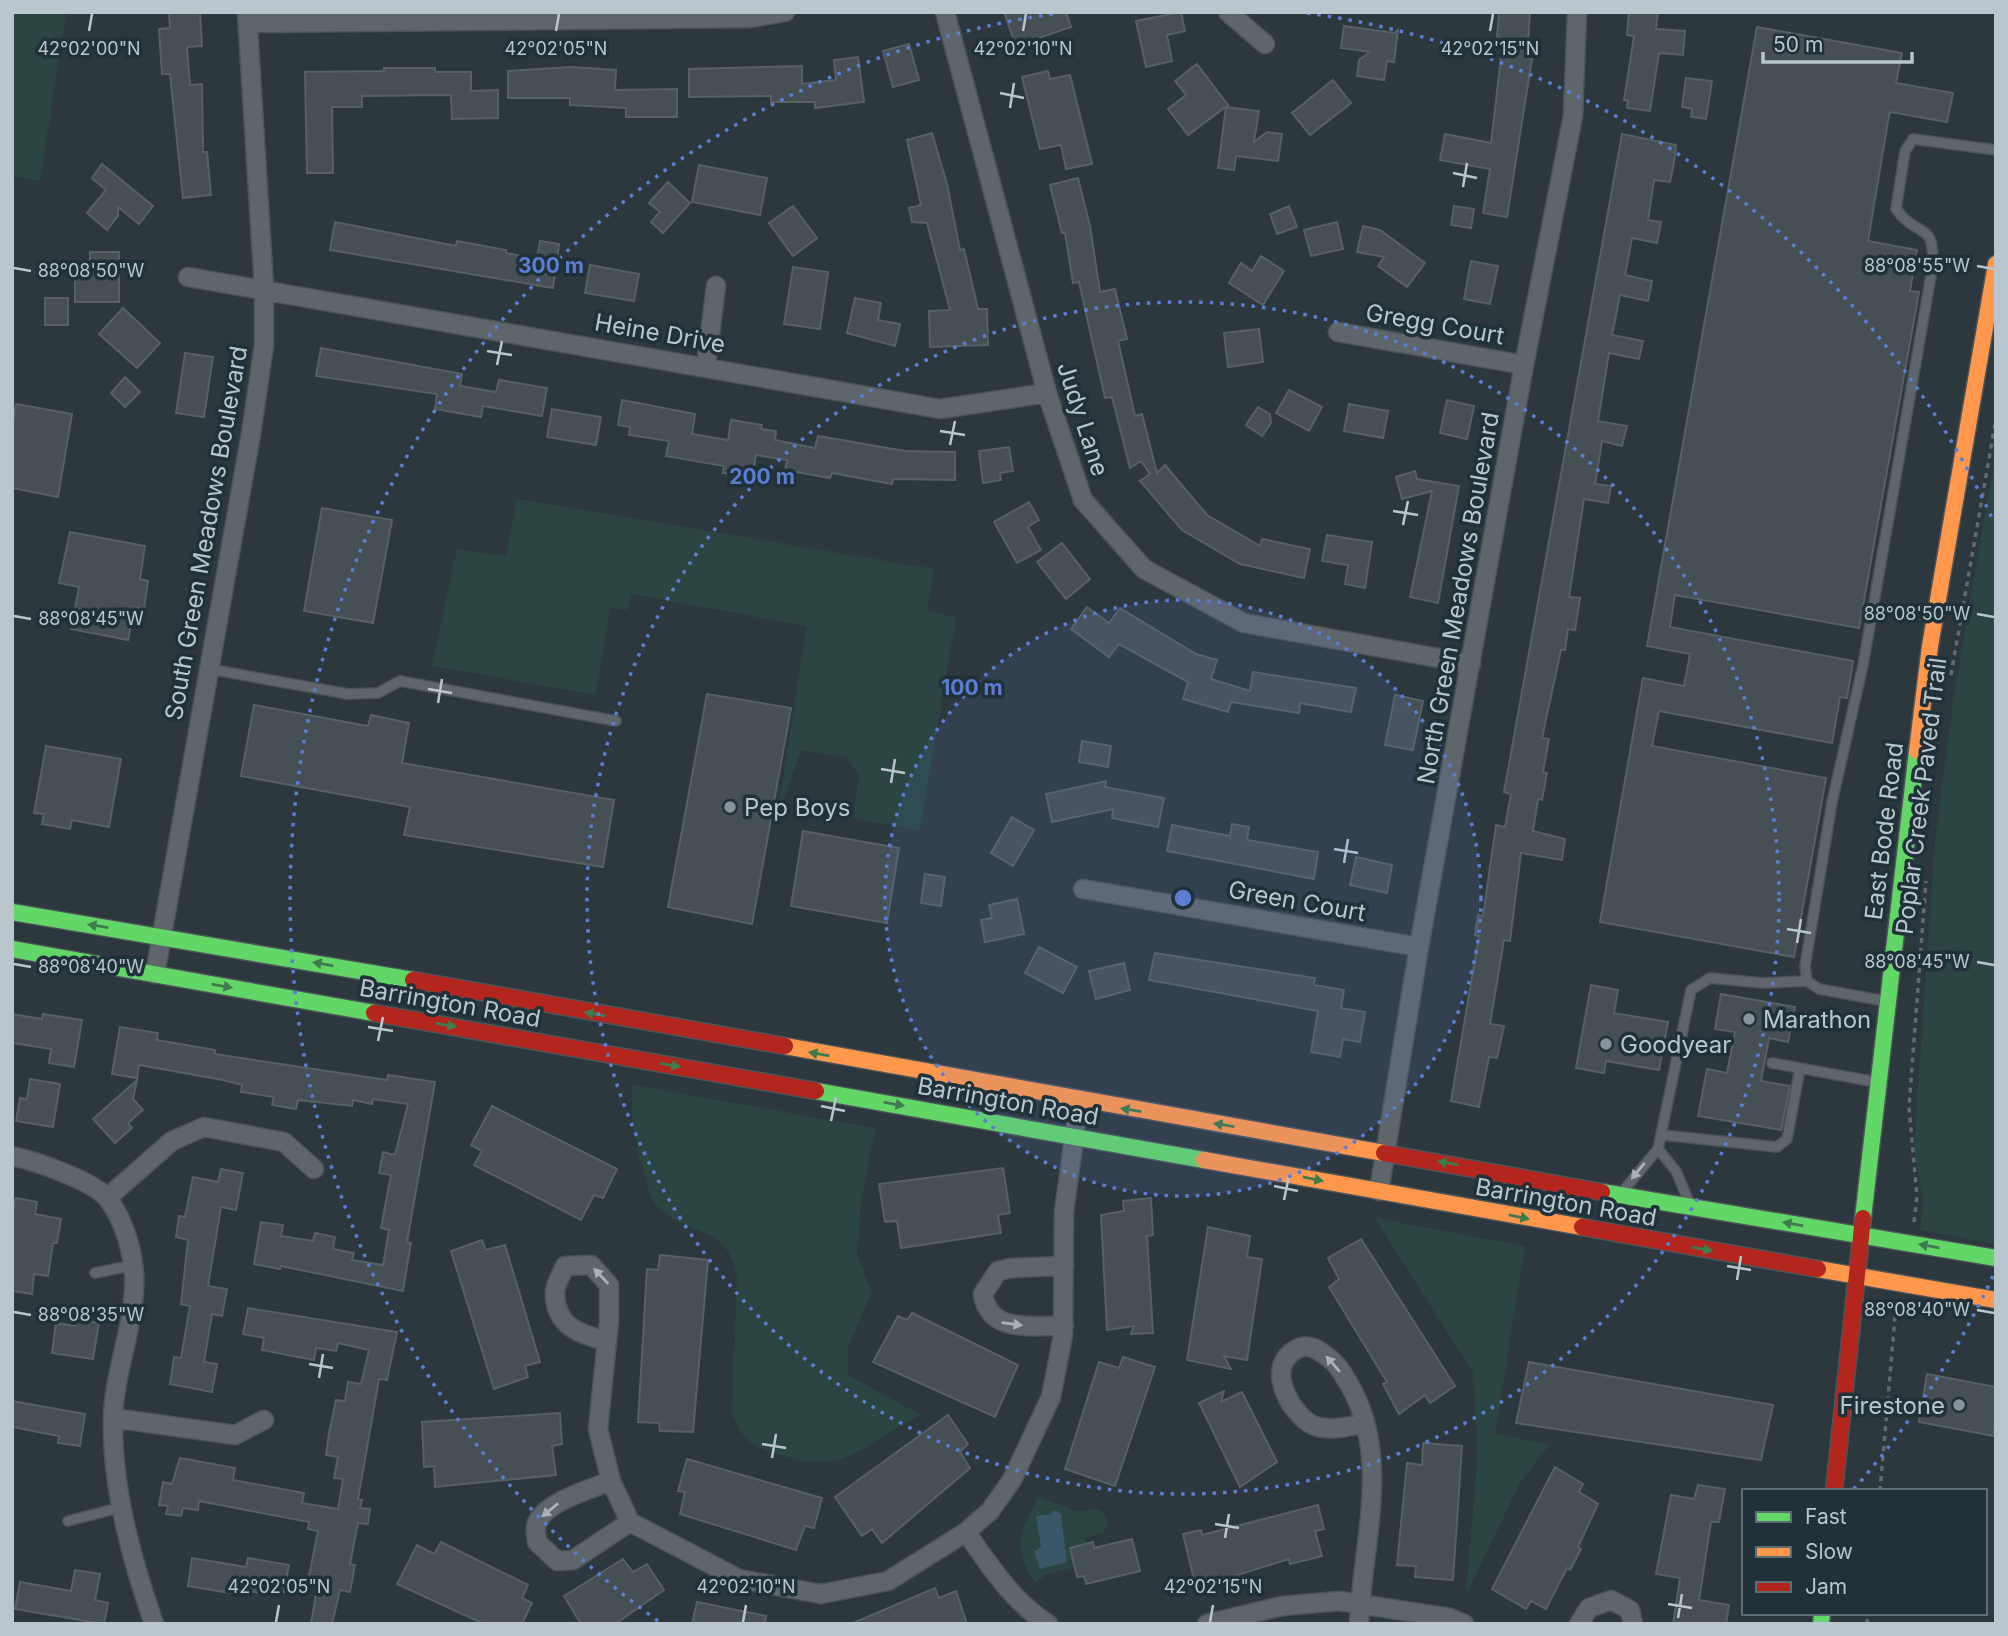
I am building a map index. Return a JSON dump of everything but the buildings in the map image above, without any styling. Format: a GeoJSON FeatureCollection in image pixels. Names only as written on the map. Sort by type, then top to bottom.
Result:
{"type":"FeatureCollection","features":[{"type":"Feature","properties":{"kind":"main road","name":"East Bode Road"},"geometry":{"type":"LineString","coordinates":[[1834,1489],[1877,1083],[1930,646],[1996,264]]}},
{"type":"Feature","properties":{"kind":"main road","name":"Barrington Road"},"geometry":{"type":"LineString","coordinates":[[12,912],[1079,1101],[1996,1258]]}},
{"type":"Feature","properties":{"kind":"main road","name":"Barrington Road"},"geometry":{"type":"LineString","coordinates":[[12,949],[1996,1300]]}},
{"type":"Feature","properties":{"kind":"street"},"geometry":{"type":"LineString","coordinates":[[248,18],[750,18],[785,12]]}},
{"type":"Feature","properties":{"kind":"street","name":"Judy Lane"},"geometry":{"type":"LineString","coordinates":[[945,12],[1047,393],[1083,500],[1144,569],[1244,623],[1471,664]]}},
{"type":"Feature","properties":{"kind":"street"},"geometry":{"type":"LineString","coordinates":[[1228,12],[1265,44]]}},
{"type":"Feature","properties":{"kind":"street","name":"North Green Meadows Boulevard"},"geometry":{"type":"LineString","coordinates":[[1379,1191],[1419,947],[1524,365],[1573,116],[1577,12]]}},
{"type":"Feature","properties":{"kind":"street","name":"South Green Meadows Boulevard"},"geometry":{"type":"LineString","coordinates":[[155,974],[260,378],[264,288],[248,18]]}},
{"type":"Feature","properties":{"kind":"street","name":"Heine Drive"},"geometry":{"type":"LineString","coordinates":[[188,277],[706,366],[940,410],[1047,393]]}},
{"type":"Feature","properties":{"kind":"street"},"geometry":{"type":"LineString","coordinates":[[706,366],[716,286]]}},
{"type":"Feature","properties":{"kind":"street","name":"Gregg Court"},"geometry":{"type":"LineString","coordinates":[[1338,332],[1524,365]]}},
{"type":"Feature","properties":{"kind":"street","name":"Green Court"},"geometry":{"type":"LineString","coordinates":[[1083,889],[1419,947]]}},
{"type":"Feature","properties":{"kind":"street"},"geometry":{"type":"LineString","coordinates":[[607,1341],[598,1429],[611,1481],[630,1522],[739,1579],[821,1594],[888,1581],[965,1532],[990,1511],[1012,1480],[1051,1397],[1064,1325],[1064,1212],[1079,1101]]}},
{"type":"Feature","properties":{"kind":"street"},"geometry":{"type":"LineString","coordinates":[[107,1198],[172,1141],[204,1127],[284,1142],[314,1169]]}},
{"type":"Feature","properties":{"kind":"street"},"geometry":{"type":"LineString","coordinates":[[12,1156],[50,1165],[107,1198],[127,1239],[134,1265],[134,1291],[113,1418],[114,1462],[122,1507],[154,1624]]}},
{"type":"Feature","properties":{"kind":"street"},"geometry":{"type":"LineString","coordinates":[[1064,1266],[998,1271],[983,1294],[985,1307],[996,1320],[1008,1325],[1064,1325]]}},
{"type":"Feature","properties":{"kind":"street"},"geometry":{"type":"LineString","coordinates":[[1359,1624],[1373,1455],[1365,1423],[1359,1401],[1335,1363],[1311,1346],[1299,1347],[1287,1356],[1281,1365],[1282,1387],[1304,1419],[1316,1427],[1334,1429],[1365,1423]]}},
{"type":"Feature","properties":{"kind":"street"},"geometry":{"type":"LineString","coordinates":[[113,1418],[236,1435],[264,1420]]}},
{"type":"Feature","properties":{"kind":"street"},"geometry":{"type":"LineString","coordinates":[[611,1481],[556,1504],[543,1513],[536,1525],[537,1542],[556,1561],[573,1560],[630,1522]]}},
{"type":"Feature","properties":{"kind":"street"},"geometry":{"type":"LineString","coordinates":[[965,1532],[1006,1587],[1029,1611],[1048,1624]]}},
{"type":"Feature","properties":{"kind":"street"},"geometry":{"type":"LineString","coordinates":[[1579,1624],[1589,1608],[1611,1600],[1630,1610],[1633,1624]]}},
{"type":"Feature","properties":{"kind":"street"},"geometry":{"type":"LineString","coordinates":[[1207,1624],[1282,1606],[1360,1602],[1418,1618],[1464,1624]]}},
{"type":"Feature","properties":{"kind":"lane"},"geometry":{"type":"LineString","coordinates":[[1807,981],[1805,966],[1832,802],[1863,665],[1933,270],[1934,244],[1927,231],[1905,221],[1896,209],[1905,151],[1913,139],[1996,150]]}},
{"type":"Feature","properties":{"kind":"lane"},"geometry":{"type":"LineString","coordinates":[[209,669],[348,694],[378,693],[400,681],[616,721]]}},
{"type":"Feature","properties":{"kind":"lane"},"geometry":{"type":"LineString","coordinates":[[1620,1195],[1639,1168],[1658,1149],[1691,990],[1710,978],[1763,983],[1807,981],[1819,989],[1887,1002]]}},
{"type":"Feature","properties":{"kind":"lane"},"geometry":{"type":"LineString","coordinates":[[1772,1063],[1877,1083]]}},
{"type":"Feature","properties":{"kind":"lane"},"geometry":{"type":"LineString","coordinates":[[1662,1135],[1777,1147],[1787,1139],[1800,1068]]}},
{"type":"Feature","properties":{"kind":"lane"},"geometry":{"type":"LineString","coordinates":[[1658,1149],[1676,1171],[1690,1206]]}},
{"type":"Feature","properties":{"kind":"lane"},"geometry":{"type":"LineString","coordinates":[[94,1273],[134,1265]]}},
{"type":"Feature","properties":{"kind":"lane"},"geometry":{"type":"LineString","coordinates":[[68,1521],[122,1507]]}},
{"type":"Feature","properties":{"kind":"path","name":"Poplar Creek Paved Trail"},"geometry":{"type":"LineString","coordinates":[[1949,685],[1996,419]]}},
{"type":"Feature","properties":{"kind":"path","name":"Poplar Creek Paved Trail"},"geometry":{"type":"LineString","coordinates":[[1914,1222],[1917,1197],[1909,1108],[1926,873]]}},
{"type":"Feature","properties":{"kind":"path"},"geometry":{"type":"LineString","coordinates":[[1880,1489],[1897,1299]]}},
{"type":"Feature","properties":{"kind":"green space"},"geometry":{"type":"Polygon","coordinates":[[[12,12],[66,12],[40,181],[12,176],[12,12]]]}},
{"type":"Feature","properties":{"kind":"green space"},"geometry":{"type":"Polygon","coordinates":[[[1996,450],[1996,1244],[1920,1230],[1923,1202],[1914,1148],[1935,842],[1954,696],[1996,450]]]}},
{"type":"Feature","properties":{"kind":"green space"},"geometry":{"type":"Polygon","coordinates":[[[517,499],[934,569],[927,611],[956,617],[920,831],[853,818],[859,776],[846,757],[801,750],[776,822],[807,626],[632,594],[628,610],[610,608],[596,695],[432,666],[457,549],[506,556],[517,499]]]}},
{"type":"Feature","properties":{"kind":"green space"},"geometry":{"type":"Polygon","coordinates":[[[633,1085],[875,1128],[861,1203],[857,1254],[872,1293],[848,1346],[848,1375],[921,1415],[852,1455],[819,1462],[773,1453],[758,1447],[743,1434],[732,1414],[737,1278],[732,1260],[725,1247],[716,1239],[680,1223],[653,1202],[634,1133],[633,1085]]]}},
{"type":"Feature","properties":{"kind":"green space"},"geometry":{"type":"Polygon","coordinates":[[[1375,1218],[1525,1246],[1495,1434],[1550,1444],[1520,1483],[1466,1595],[1478,1451],[1473,1373],[1375,1218]]]}},
{"type":"Feature","properties":{"kind":"green space"},"geometry":{"type":"Polygon","coordinates":[[[1038,1497],[1077,1511],[1098,1509],[1105,1514],[1108,1524],[1103,1533],[1086,1537],[1087,1543],[1071,1548],[1075,1567],[1048,1574],[1035,1582],[1023,1559],[1021,1539],[1038,1497]]]}},
{"type":"Feature","properties":{"kind":"water"},"geometry":{"type":"Polygon","coordinates":[[[1054,1510],[1061,1514],[1067,1562],[1040,1569],[1034,1552],[1041,1547],[1036,1516],[1051,1514],[1054,1510]]]}},
{"type":"Feature","properties":{"kind":"traffic: fast"},"geometry":{"type":"LineString","coordinates":[[1863,1218],[1917,751]]}},
{"type":"Feature","properties":{"kind":"traffic: fast"},"geometry":{"type":"LineString","coordinates":[[12,912],[413,980]]}},
{"type":"Feature","properties":{"kind":"traffic: fast"},"geometry":{"type":"LineString","coordinates":[[12,949],[374,1013]]}},
{"type":"Feature","properties":{"kind":"traffic: fast"},"geometry":{"type":"LineString","coordinates":[[816,1091],[1204,1160]]}},
{"type":"Feature","properties":{"kind":"traffic: fast"},"geometry":{"type":"LineString","coordinates":[[1602,1192],[1996,1258]]}},
{"type":"Feature","properties":{"kind":"traffic: fast"},"geometry":{"type":"LineString","coordinates":[[1821,1624],[1822,1615]]}},
{"type":"Feature","properties":{"kind":"traffic: slow"},"geometry":{"type":"LineString","coordinates":[[1917,751],[1930,646],[1996,264]]}},
{"type":"Feature","properties":{"kind":"traffic: slow"},"geometry":{"type":"LineString","coordinates":[[785,1046],[1384,1153]]}},
{"type":"Feature","properties":{"kind":"traffic: slow"},"geometry":{"type":"LineString","coordinates":[[1204,1160],[1582,1227]]}},
{"type":"Feature","properties":{"kind":"traffic: slow"},"geometry":{"type":"LineString","coordinates":[[1818,1269],[1996,1300]]}},
{"type":"Feature","properties":{"kind":"traffic: jam"},"geometry":{"type":"LineString","coordinates":[[413,980],[785,1046]]}},
{"type":"Feature","properties":{"kind":"traffic: jam"},"geometry":{"type":"LineString","coordinates":[[374,1013],[816,1091]]}},
{"type":"Feature","properties":{"kind":"traffic: jam"},"geometry":{"type":"LineString","coordinates":[[1384,1153],[1602,1192]]}},
{"type":"Feature","properties":{"kind":"traffic: jam"},"geometry":{"type":"LineString","coordinates":[[1834,1489],[1863,1218]]}},
{"type":"Feature","properties":{"kind":"traffic: jam"},"geometry":{"type":"LineString","coordinates":[[1582,1227],[1818,1269]]}},
{"type":"Feature","properties":{"kind":"place","name":"Pep Boys"},"geometry":{"type":"Point","coordinates":[730,807]}},
{"type":"Feature","properties":{"kind":"place","name":"Marathon"},"geometry":{"type":"Point","coordinates":[1749,1019]}},
{"type":"Feature","properties":{"kind":"place","name":"Goodyear"},"geometry":{"type":"Point","coordinates":[1606,1044]}},
{"type":"Feature","properties":{"kind":"place","name":"Firestone"},"geometry":{"type":"Point","coordinates":[1959,1405]}}]}
